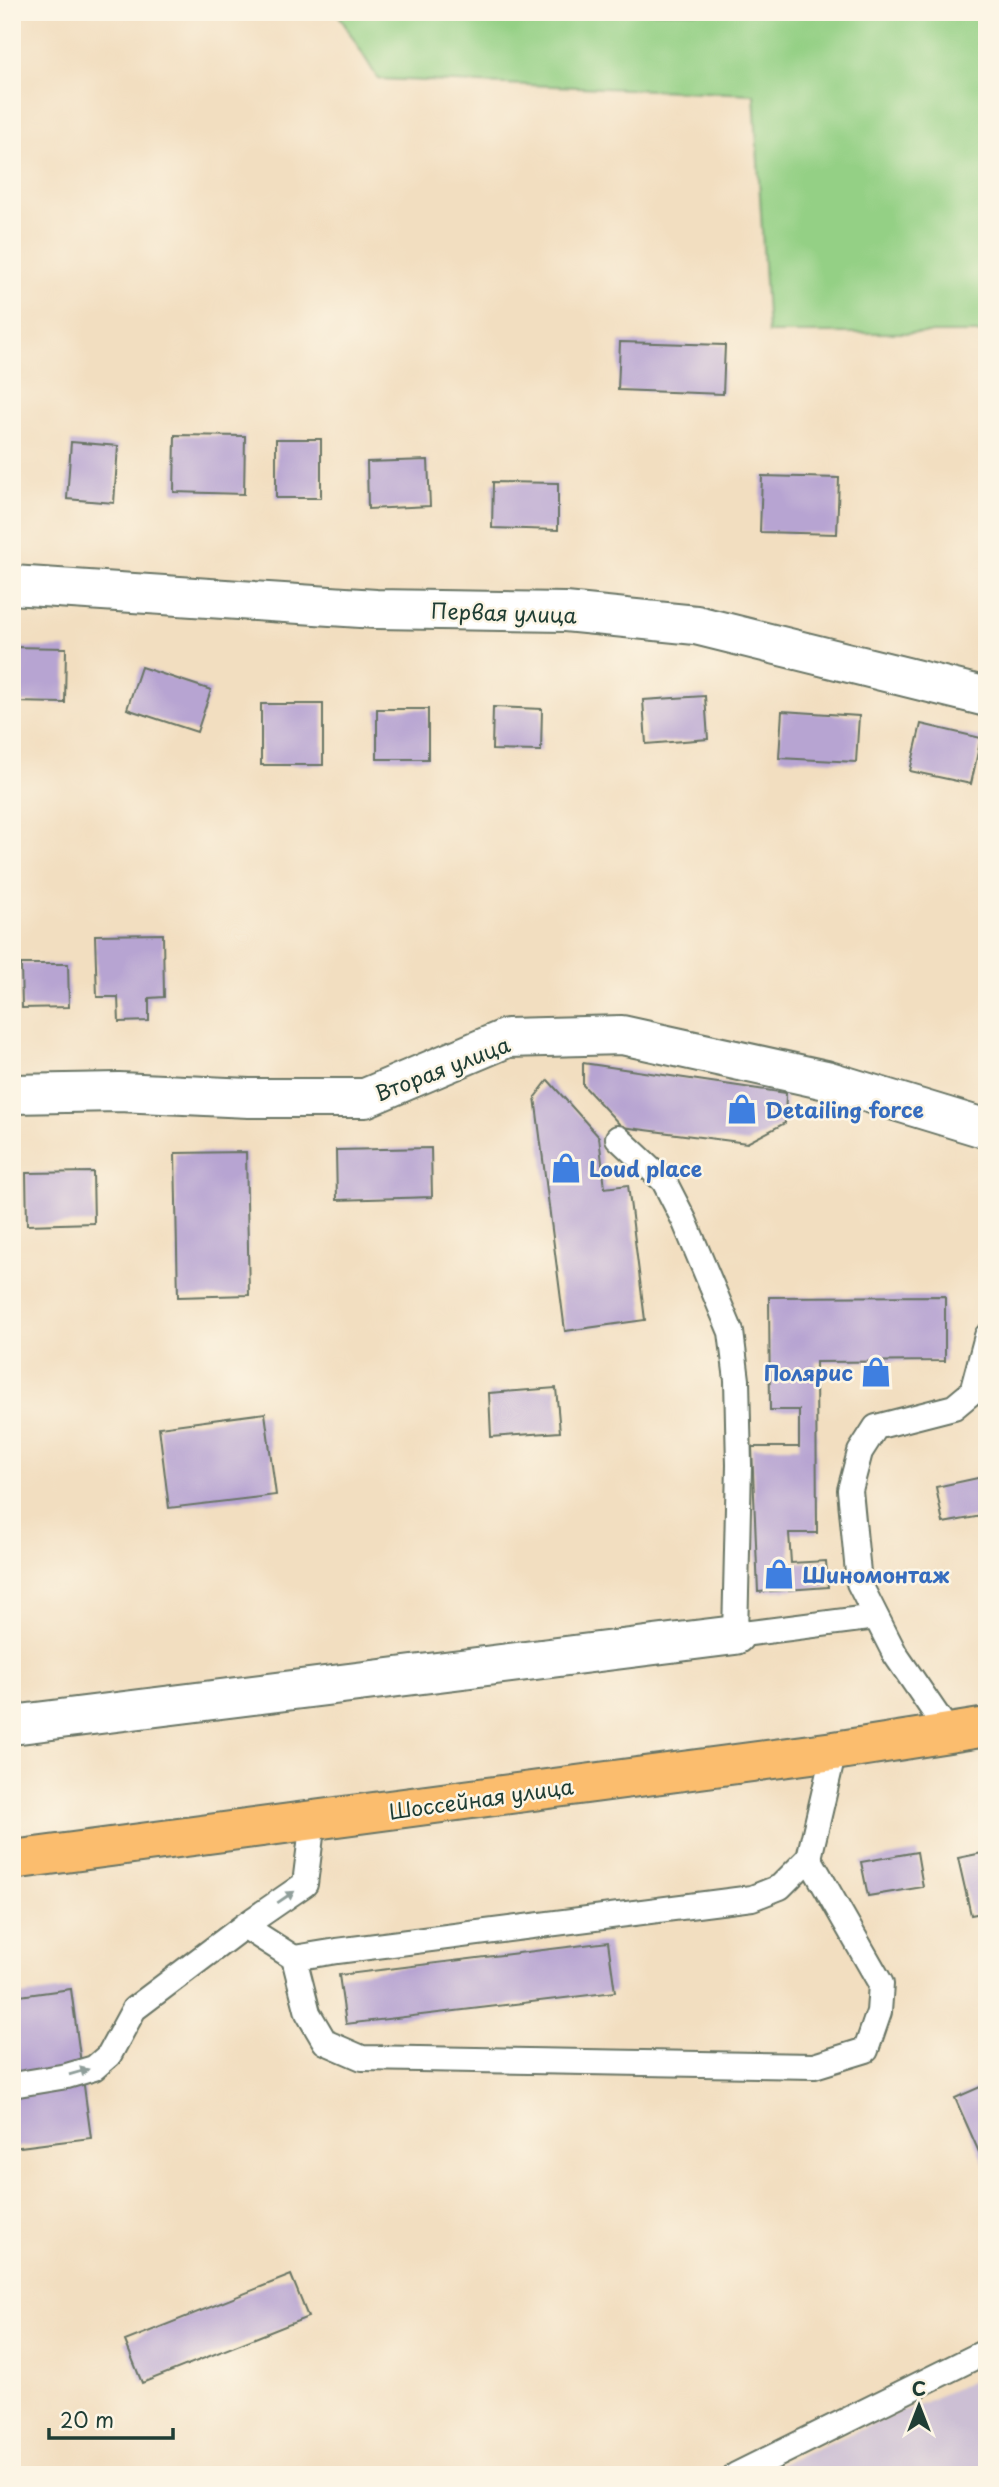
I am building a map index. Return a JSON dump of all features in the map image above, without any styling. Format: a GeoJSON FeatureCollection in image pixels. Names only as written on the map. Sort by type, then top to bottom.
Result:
{"type":"FeatureCollection","features":[{"type":"Feature","properties":{"kind":"main road","name":"Шоссейная улица"},"geometry":{"type":"LineString","coordinates":[[12,1860],[834,1751],[987,1727]]}},
{"type":"Feature","properties":{"kind":"street","name":"Первая улица"},"geometry":{"type":"LineString","coordinates":[[12,585],[376,609],[565,612],[696,625],[987,697]]}},
{"type":"Feature","properties":{"kind":"street","name":"Вторая улица"},"geometry":{"type":"LineString","coordinates":[[12,1094],[119,1092],[250,1098],[365,1098],[507,1038],[622,1035],[826,1080],[987,1129]]}},
{"type":"Feature","properties":{"kind":"street"},"geometry":{"type":"LineString","coordinates":[[12,1725],[735,1635]]}},
{"type":"Feature","properties":{"kind":"lane"},"geometry":{"type":"LineString","coordinates":[[618,1138],[664,1181],[684,1220],[731,1332],[737,1380],[739,1465],[735,1635],[876,1617]]}},
{"type":"Feature","properties":{"kind":"lane"},"geometry":{"type":"LineString","coordinates":[[949,1733],[895,1654],[859,1583],[850,1490],[860,1452],[876,1427],[954,1407],[972,1392],[987,1336]]}},
{"type":"Feature","properties":{"kind":"lane"},"geometry":{"type":"LineString","coordinates":[[244,1926],[294,1958],[752,1898],[780,1887],[809,1858],[834,1751]]}},
{"type":"Feature","properties":{"kind":"lane"},"geometry":{"type":"LineString","coordinates":[[12,2085],[67,2076],[94,2068],[109,2055],[134,2009],[305,1884],[313,1820]]}},
{"type":"Feature","properties":{"kind":"lane"},"geometry":{"type":"LineString","coordinates":[[294,1958],[308,2013],[325,2042],[362,2058],[814,2066],[866,2050],[879,2012],[881,1984],[809,1858]]}},
{"type":"Feature","properties":{"kind":"lane"},"geometry":{"type":"LineString","coordinates":[[736,2475],[987,2351]]}},
{"type":"Feature","properties":{"kind":"shaded area"},"geometry":{"type":"Polygon","coordinates":[[[987,2375],[987,2475],[755,2475],[987,2375]]]}},
{"type":"Feature","properties":{"kind":"green space"},"geometry":{"type":"Polygon","coordinates":[[[337,12],[987,12],[987,333],[768,333],[754,94],[378,79],[337,12]]]}},
{"type":"Feature","properties":{"kind":"building"},"geometry":{"type":"Polygon","coordinates":[[[620,342],[725,345],[723,394],[618,390],[620,342]]]}},
{"type":"Feature","properties":{"kind":"building"},"geometry":{"type":"Polygon","coordinates":[[[175,435],[245,436],[244,494],[174,492],[175,435]]]}},
{"type":"Feature","properties":{"kind":"building"},"geometry":{"type":"Polygon","coordinates":[[[276,439],[321,439],[321,498],[276,498],[276,439]]]}},
{"type":"Feature","properties":{"kind":"building"},"geometry":{"type":"Polygon","coordinates":[[[71,442],[118,446],[114,503],[67,499],[71,442]]]}},
{"type":"Feature","properties":{"kind":"building"},"geometry":{"type":"Polygon","coordinates":[[[428,460],[430,506],[368,509],[367,462],[428,460]]]}},
{"type":"Feature","properties":{"kind":"building"},"geometry":{"type":"Polygon","coordinates":[[[762,476],[839,478],[837,534],[760,532],[762,476]]]}},
{"type":"Feature","properties":{"kind":"building"},"geometry":{"type":"Polygon","coordinates":[[[493,482],[558,483],[558,530],[492,528],[493,482]]]}},
{"type":"Feature","properties":{"kind":"building"},"geometry":{"type":"Polygon","coordinates":[[[12,647],[66,648],[65,703],[12,702],[12,647]]]}},
{"type":"Feature","properties":{"kind":"building"},"geometry":{"type":"Polygon","coordinates":[[[141,667],[211,690],[197,732],[127,709],[141,667]]]}},
{"type":"Feature","properties":{"kind":"building"},"geometry":{"type":"Polygon","coordinates":[[[705,696],[708,739],[646,744],[643,700],[705,696]]]}},
{"type":"Feature","properties":{"kind":"building"},"geometry":{"type":"Polygon","coordinates":[[[261,704],[323,704],[323,765],[261,765],[261,704]]]}},
{"type":"Feature","properties":{"kind":"building"},"geometry":{"type":"Polygon","coordinates":[[[493,707],[542,709],[541,751],[492,750],[493,707]]]}},
{"type":"Feature","properties":{"kind":"building"},"geometry":{"type":"Polygon","coordinates":[[[377,709],[428,709],[428,759],[377,759],[377,709]]]}},
{"type":"Feature","properties":{"kind":"building"},"geometry":{"type":"Polygon","coordinates":[[[782,711],[859,716],[856,762],[779,758],[782,711]]]}},
{"type":"Feature","properties":{"kind":"building"},"geometry":{"type":"Polygon","coordinates":[[[921,724],[981,738],[971,784],[910,771],[921,724]]]}},
{"type":"Feature","properties":{"kind":"building"},"geometry":{"type":"Polygon","coordinates":[[[163,934],[164,997],[149,998],[149,1021],[119,1022],[118,997],[97,997],[95,935],[163,934]]]}},
{"type":"Feature","properties":{"kind":"building"},"geometry":{"type":"Polygon","coordinates":[[[21,964],[68,964],[69,1007],[22,1008],[21,964]]]}},
{"type":"Feature","properties":{"kind":"building"},"geometry":{"type":"Polygon","coordinates":[[[583,1063],[786,1093],[785,1123],[747,1143],[622,1127],[583,1085],[583,1063]]]}},
{"type":"Feature","properties":{"kind":"building"},"geometry":{"type":"Polygon","coordinates":[[[548,1080],[599,1137],[605,1188],[628,1185],[645,1320],[565,1331],[535,1097],[548,1080]]]}},
{"type":"Feature","properties":{"kind":"building"},"geometry":{"type":"Polygon","coordinates":[[[431,1148],[432,1197],[337,1200],[336,1150],[431,1148]]]}},
{"type":"Feature","properties":{"kind":"building"},"geometry":{"type":"Polygon","coordinates":[[[246,1152],[249,1295],[178,1297],[175,1153],[246,1152]]]}},
{"type":"Feature","properties":{"kind":"building"},"geometry":{"type":"Polygon","coordinates":[[[93,1172],[94,1223],[27,1225],[26,1173],[93,1172]]]}},
{"type":"Feature","properties":{"kind":"building"},"geometry":{"type":"Polygon","coordinates":[[[945,1296],[945,1361],[816,1362],[817,1533],[789,1533],[791,1563],[826,1561],[828,1587],[758,1592],[752,1447],[799,1447],[799,1410],[770,1410],[769,1297],[945,1296]]]}},
{"type":"Feature","properties":{"kind":"building"},"geometry":{"type":"Polygon","coordinates":[[[556,1388],[560,1432],[491,1437],[489,1393],[556,1388]]]}},
{"type":"Feature","properties":{"kind":"building"},"geometry":{"type":"Polygon","coordinates":[[[265,1413],[276,1495],[169,1508],[159,1427],[265,1413]]]}},
{"type":"Feature","properties":{"kind":"building"},"geometry":{"type":"Polygon","coordinates":[[[987,1476],[987,1515],[943,1523],[936,1487],[987,1476]]]}},
{"type":"Feature","properties":{"kind":"building"},"geometry":{"type":"Polygon","coordinates":[[[917,1852],[923,1887],[868,1896],[861,1862],[917,1852]]]}},
{"type":"Feature","properties":{"kind":"building"},"geometry":{"type":"Polygon","coordinates":[[[987,1852],[987,1912],[971,1915],[958,1858],[987,1852]]]}},
{"type":"Feature","properties":{"kind":"building"},"geometry":{"type":"Polygon","coordinates":[[[608,1942],[615,1992],[346,2024],[339,1975],[608,1942]]]}},
{"type":"Feature","properties":{"kind":"building"},"geometry":{"type":"Polygon","coordinates":[[[71,1989],[91,2138],[12,2148],[12,1997],[71,1989]]]}},
{"type":"Feature","properties":{"kind":"building"},"geometry":{"type":"Polygon","coordinates":[[[987,2084],[987,2170],[955,2098],[987,2084]]]}},
{"type":"Feature","properties":{"kind":"building"},"geometry":{"type":"Polygon","coordinates":[[[291,2275],[308,2317],[142,2383],[125,2341],[291,2275]]]}},
{"type":"Feature","properties":{"kind":"place","name":"Detailing force"},"geometry":{"type":"Point","coordinates":[742,1109]}},
{"type":"Feature","properties":{"kind":"place","name":"Loud place"},"geometry":{"type":"Point","coordinates":[566,1168]}},
{"type":"Feature","properties":{"kind":"place","name":"Полярис"},"geometry":{"type":"Point","coordinates":[876,1372]}},
{"type":"Feature","properties":{"kind":"place","name":"Шиномонтаж"},"geometry":{"type":"Point","coordinates":[779,1574]}}]}
